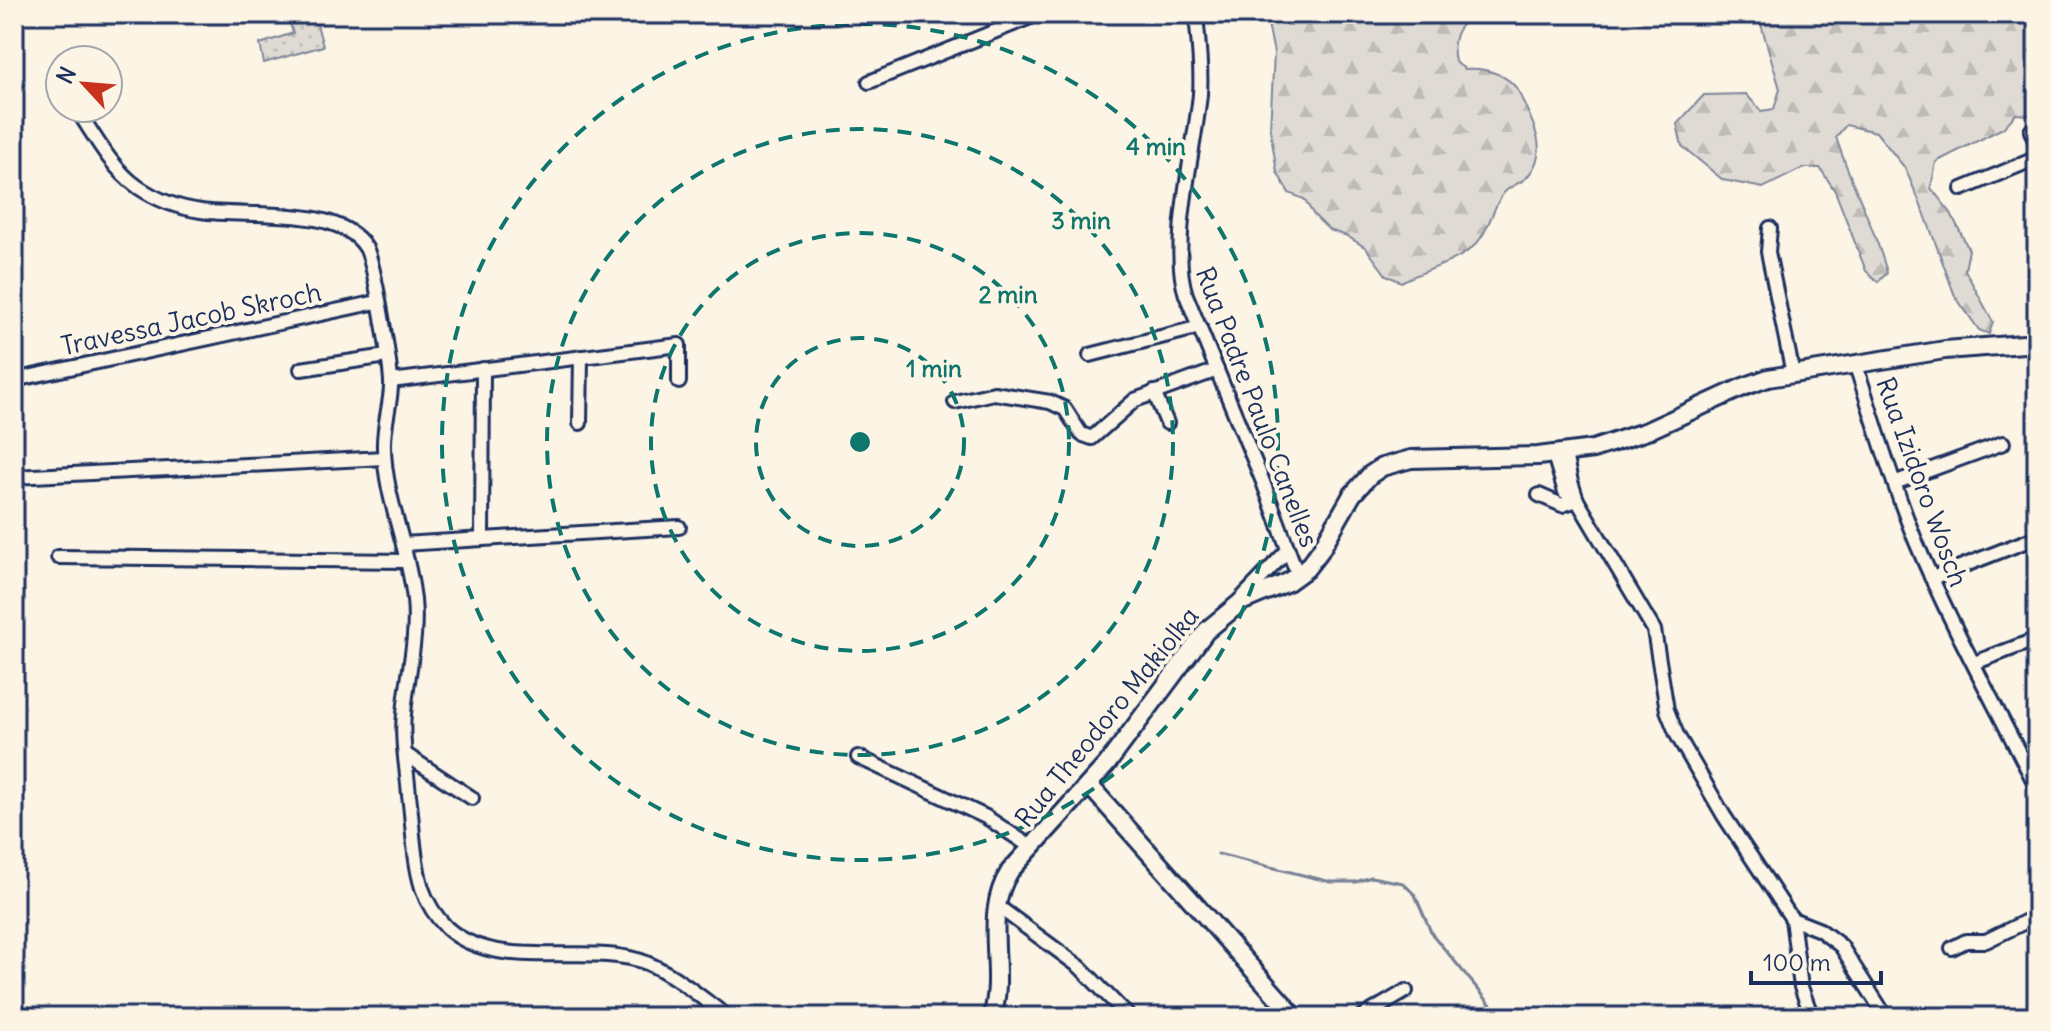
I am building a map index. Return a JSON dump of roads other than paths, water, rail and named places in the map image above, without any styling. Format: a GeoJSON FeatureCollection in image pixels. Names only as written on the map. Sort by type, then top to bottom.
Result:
{"type":"FeatureCollection","features":[{"type":"Feature","properties":{"kind":"main road","name":"Rua Theodoro Makiolka"},"geometry":{"type":"LineString","coordinates":[[992,1017],[997,991],[996,905],[1005,879],[1127,740],[1200,638],[1230,610],[1298,576],[1320,551],[1360,483],[1382,467],[1411,459],[1560,454],[1629,438],[1743,387],[1793,374],[1963,348],[2037,343]]}},
{"type":"Feature","properties":{"kind":"main road"},"geometry":{"type":"LineString","coordinates":[[1089,785],[1295,1017]]}},
{"type":"Feature","properties":{"kind":"street"},"geometry":{"type":"LineString","coordinates":[[869,82],[1038,14]]}},
{"type":"Feature","properties":{"kind":"street","name":"Rua Padre Paulo Canelles"},"geometry":{"type":"LineString","coordinates":[[1196,14],[1200,90],[1180,253],[1183,286],[1298,576]]}},
{"type":"Feature","properties":{"kind":"street"},"geometry":{"type":"LineString","coordinates":[[87,124],[126,178],[169,203],[202,211],[320,220],[351,232],[366,247],[371,258],[391,381],[384,458],[414,597],[415,626],[404,710],[405,754],[416,858],[422,888],[433,911],[450,930],[472,943],[495,951],[601,954],[640,960],[728,1017]]}},
{"type":"Feature","properties":{"kind":"street"},"geometry":{"type":"LineString","coordinates":[[2031,131],[2037,145]]}},
{"type":"Feature","properties":{"kind":"street"},"geometry":{"type":"LineString","coordinates":[[1962,189],[2037,158]]}},
{"type":"Feature","properties":{"kind":"street"},"geometry":{"type":"LineString","coordinates":[[1770,228],[1768,252],[1793,374]]}},
{"type":"Feature","properties":{"kind":"street","name":"Travessa Jacob Skroch"},"geometry":{"type":"LineString","coordinates":[[14,380],[377,302]]}},
{"type":"Feature","properties":{"kind":"street"},"geometry":{"type":"LineString","coordinates":[[1090,355],[1200,327]]}},
{"type":"Feature","properties":{"kind":"street"},"geometry":{"type":"LineString","coordinates":[[391,381],[679,345],[679,382]]}},
{"type":"Feature","properties":{"kind":"street"},"geometry":{"type":"LineString","coordinates":[[301,369],[387,356]]}},
{"type":"Feature","properties":{"kind":"street"},"geometry":{"type":"LineString","coordinates":[[580,423],[581,357]]}},
{"type":"Feature","properties":{"kind":"street","name":"Rua Izidoro Wosch"},"geometry":{"type":"LineString","coordinates":[[1855,363],[1894,483],[1932,578],[2037,788]]}},
{"type":"Feature","properties":{"kind":"street"},"geometry":{"type":"LineString","coordinates":[[482,539],[483,369]]}},
{"type":"Feature","properties":{"kind":"street"},"geometry":{"type":"LineString","coordinates":[[955,402],[994,393],[1050,402],[1065,409],[1081,434],[1092,438],[1129,404],[1217,370]]}},
{"type":"Feature","properties":{"kind":"street"},"geometry":{"type":"LineString","coordinates":[[1154,392],[1167,423]]}},
{"type":"Feature","properties":{"kind":"street"},"geometry":{"type":"LineString","coordinates":[[1894,483],[2003,443]]}},
{"type":"Feature","properties":{"kind":"street"},"geometry":{"type":"LineString","coordinates":[[1560,454],[1565,492],[1577,500],[1654,630],[1667,710],[1677,735],[1720,809],[1792,919],[1801,987],[1812,1017]]}},
{"type":"Feature","properties":{"kind":"street"},"geometry":{"type":"LineString","coordinates":[[14,477],[384,458]]}},
{"type":"Feature","properties":{"kind":"street"},"geometry":{"type":"LineString","coordinates":[[1539,495],[1562,505],[1577,500]]}},
{"type":"Feature","properties":{"kind":"street"},"geometry":{"type":"LineString","coordinates":[[403,544],[679,527]]}},
{"type":"Feature","properties":{"kind":"street"},"geometry":{"type":"LineString","coordinates":[[1932,578],[2037,537]]}},
{"type":"Feature","properties":{"kind":"street"},"geometry":{"type":"LineString","coordinates":[[1230,610],[1288,550]]}},
{"type":"Feature","properties":{"kind":"street"},"geometry":{"type":"LineString","coordinates":[[58,557],[407,561]]}},
{"type":"Feature","properties":{"kind":"street"},"geometry":{"type":"LineString","coordinates":[[1974,663],[2037,639]]}},
{"type":"Feature","properties":{"kind":"street"},"geometry":{"type":"LineString","coordinates":[[405,754],[472,798]]}},
{"type":"Feature","properties":{"kind":"street"},"geometry":{"type":"LineString","coordinates":[[858,757],[986,817],[1031,847]]}},
{"type":"Feature","properties":{"kind":"street"},"geometry":{"type":"LineString","coordinates":[[996,905],[1080,967],[1129,1017]]}},
{"type":"Feature","properties":{"kind":"street"},"geometry":{"type":"LineString","coordinates":[[1952,948],[1966,941],[1986,941],[2037,916]]}},
{"type":"Feature","properties":{"kind":"street"},"geometry":{"type":"LineString","coordinates":[[1792,919],[1820,930],[1841,946],[1886,1017]]}},
{"type":"Feature","properties":{"kind":"street"},"geometry":{"type":"LineString","coordinates":[[1362,1017],[1406,991]]}},
{"type":"Feature","properties":{"kind":"waterway"},"geometry":{"type":"LineString","coordinates":[[1218,854],[1331,882],[1356,882],[1371,877],[1403,883],[1415,895],[1432,934],[1501,1017]]}}]}
